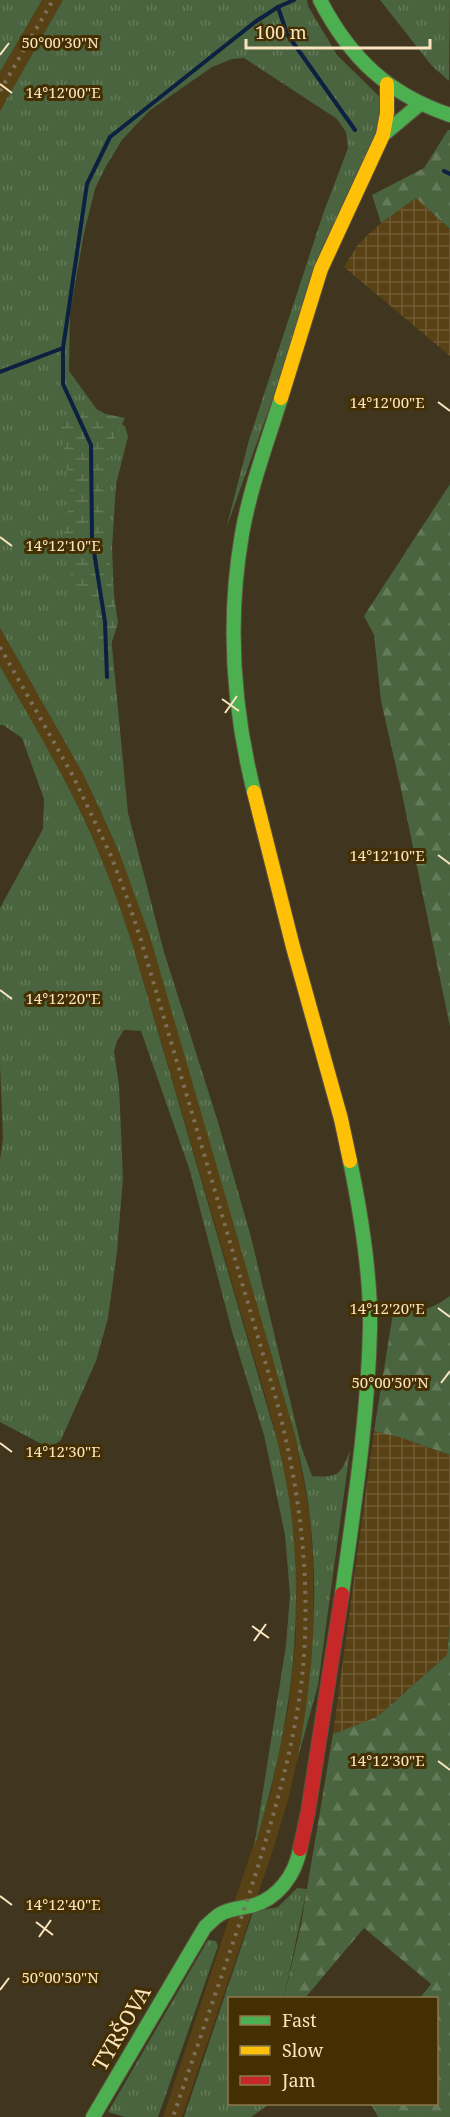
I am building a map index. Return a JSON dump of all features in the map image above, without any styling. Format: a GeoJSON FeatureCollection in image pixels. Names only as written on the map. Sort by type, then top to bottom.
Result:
{"type":"FeatureCollection","features":[{"type":"Feature","properties":{"kind":"street"},"geometry":{"type":"LineString","coordinates":[[320,0],[336,30],[359,60],[387,84],[420,104],[443,113]]}},
{"type":"Feature","properties":{"kind":"street"},"geometry":{"type":"LineString","coordinates":[[383,135],[387,113],[387,84]]}},
{"type":"Feature","properties":{"kind":"street"},"geometry":{"type":"LineString","coordinates":[[383,135],[420,104]]}},
{"type":"Feature","properties":{"kind":"street","name":"TYRŠOVA"},"geometry":{"type":"LineString","coordinates":[[93,2117],[204,1927],[221,1913],[255,1905],[277,1893],[287,1882],[298,1859],[308,1812],[334,1647],[365,1428],[370,1327],[365,1255],[356,1192],[341,1119],[293,947],[244,753],[235,684],[234,597],[242,533],[256,478],[321,269],[383,135]]}},
{"type":"Feature","properties":{"kind":"shaded area"},"geometry":{"type":"Polygon","coordinates":[[[42,0],[63,0],[0,111],[0,72],[42,0]]]}},
{"type":"Feature","properties":{"kind":"shaded area"},"geometry":{"type":"Polygon","coordinates":[[[416,198],[450,229],[450,356],[344,267],[359,243],[381,223],[416,198]]]}},
{"type":"Feature","properties":{"kind":"shaded area"},"geometry":{"type":"Polygon","coordinates":[[[0,628],[82,772],[119,852],[150,937],[284,1393],[295,1435],[310,1516],[314,1637],[307,1712],[297,1761],[272,1853],[182,2117],[163,2117],[270,1795],[288,1709],[296,1636],[291,1518],[277,1440],[266,1398],[132,943],[102,859],[84,818],[0,666],[0,628]]]}},
{"type":"Feature","properties":{"kind":"shaded area"},"geometry":{"type":"Polygon","coordinates":[[[374,1431],[450,1455],[450,1623],[447,1655],[377,1717],[333,1734],[374,1431]]]}},
{"type":"Feature","properties":{"kind":"green space"},"geometry":{"type":"Polygon","coordinates":[[[0,0],[42,0],[0,72],[0,0]]]}},
{"type":"Feature","properties":{"kind":"green space"},"geometry":{"type":"Polygon","coordinates":[[[63,0],[307,0],[308,6],[337,55],[387,104],[300,322],[226,529],[249,440],[323,214],[348,148],[346,132],[337,119],[244,58],[232,59],[212,67],[149,111],[122,140],[95,189],[84,233],[70,313],[69,371],[98,411],[125,426],[128,437],[116,484],[112,548],[114,596],[111,636],[128,813],[164,952],[218,1122],[251,1237],[301,1446],[312,1476],[328,1476],[337,1473],[344,1465],[350,1450],[318,1685],[297,1761],[311,1670],[314,1578],[309,1507],[295,1435],[150,937],[119,852],[82,772],[0,628],[0,111],[63,0]]]}},
{"type":"Feature","properties":{"kind":"green space"},"geometry":{"type":"Polygon","coordinates":[[[380,0],[450,0],[449,81],[432,66],[380,0]]]}},
{"type":"Feature","properties":{"kind":"green space"},"geometry":{"type":"Polygon","coordinates":[[[450,130],[450,229],[416,198],[381,223],[372,195],[424,168],[450,130]]]}},
{"type":"Feature","properties":{"kind":"green space"},"geometry":{"type":"Polygon","coordinates":[[[86,404],[106,414],[125,418],[109,448],[106,539],[118,623],[109,651],[113,682],[104,684],[96,610],[73,588],[63,537],[71,494],[60,423],[64,415],[78,423],[86,404]]]}},
{"type":"Feature","properties":{"kind":"green space"},"geometry":{"type":"Polygon","coordinates":[[[450,484],[450,1027],[381,701],[374,635],[364,616],[450,484]]]}},
{"type":"Feature","properties":{"kind":"green space"},"geometry":{"type":"Polygon","coordinates":[[[0,666],[74,799],[110,880],[132,943],[284,1470],[292,1520],[295,1563],[294,1646],[284,1726],[266,1807],[254,1848],[286,1645],[290,1595],[285,1535],[264,1435],[233,1335],[190,1171],[141,1031],[124,1030],[117,1041],[114,1052],[119,1085],[123,1178],[117,1252],[108,1318],[96,1361],[61,1440],[49,1448],[0,1422],[0,1160],[3,1138],[0,1065],[0,908],[43,829],[44,799],[22,738],[0,725],[0,666]]]}},
{"type":"Feature","properties":{"kind":"green space"},"geometry":{"type":"Polygon","coordinates":[[[450,1296],[450,1455],[374,1431],[393,1313],[422,1310],[450,1296]]]}},
{"type":"Feature","properties":{"kind":"green space"},"geometry":{"type":"Polygon","coordinates":[[[450,1623],[450,2117],[378,2117],[372,2105],[438,2105],[438,1997],[421,1997],[431,1984],[364,1928],[306,1997],[284,1997],[301,1924],[333,1734],[377,1717],[447,1655],[450,1623]]]}},
{"type":"Feature","properties":{"kind":"green space"},"geometry":{"type":"Polygon","coordinates":[[[297,1888],[307,1889],[284,1997],[228,1997],[228,2105],[268,2105],[251,2117],[184,2117],[253,1912],[278,1907],[297,1888]]]}},
{"type":"Feature","properties":{"kind":"green space"},"geometry":{"type":"Polygon","coordinates":[[[208,1940],[216,1941],[218,1946],[158,2117],[125,2117],[108,2112],[208,1940]]]}},
{"type":"Feature","properties":{"kind":"waterway"},"geometry":{"type":"LineString","coordinates":[[0,372],[63,348],[87,184],[110,137],[255,22],[294,0]]}},
{"type":"Feature","properties":{"kind":"waterway"},"geometry":{"type":"LineString","coordinates":[[278,7],[287,34],[355,130]]}},
{"type":"Feature","properties":{"kind":"waterway"},"geometry":{"type":"LineString","coordinates":[[444,171],[450,174]]}},
{"type":"Feature","properties":{"kind":"waterway"},"geometry":{"type":"LineString","coordinates":[[63,349],[63,384],[91,445],[92,539],[105,622],[107,677]]}},
{"type":"Feature","properties":{"kind":"railway"},"geometry":{"type":"LineString","coordinates":[[0,91],[53,0]]}},
{"type":"Feature","properties":{"kind":"railway"},"geometry":{"type":"LineString","coordinates":[[0,647],[73,776],[111,856],[127,898],[275,1395],[291,1465],[302,1535],[306,1606],[305,1642],[299,1703],[289,1753],[255,1876],[173,2117]]}},
{"type":"Feature","properties":{"kind":"traffic: fast"},"geometry":{"type":"LineString","coordinates":[[320,0],[344,39],[373,71],[408,96],[450,115]]}},
{"type":"Feature","properties":{"kind":"traffic: fast"},"geometry":{"type":"LineString","coordinates":[[383,135],[420,104]]}},
{"type":"Feature","properties":{"kind":"traffic: fast"},"geometry":{"type":"LineString","coordinates":[[254,792],[241,728],[234,664],[237,566],[245,517],[281,398]]}},
{"type":"Feature","properties":{"kind":"traffic: fast"},"geometry":{"type":"LineString","coordinates":[[342,1594],[363,1429],[370,1329],[369,1288],[364,1245],[350,1161]]}},
{"type":"Feature","properties":{"kind":"traffic: fast"},"geometry":{"type":"LineString","coordinates":[[93,2117],[205,1927],[222,1913],[261,1903],[277,1892],[294,1868],[300,1849]]}},
{"type":"Feature","properties":{"kind":"traffic: slow"},"geometry":{"type":"LineString","coordinates":[[281,398],[321,269],[383,135],[387,113],[387,84]]}},
{"type":"Feature","properties":{"kind":"traffic: slow"},"geometry":{"type":"LineString","coordinates":[[254,792],[293,947],[341,1119],[350,1161]]}},
{"type":"Feature","properties":{"kind":"traffic: jam"},"geometry":{"type":"LineString","coordinates":[[300,1849],[308,1812],[342,1594]]}}]}
